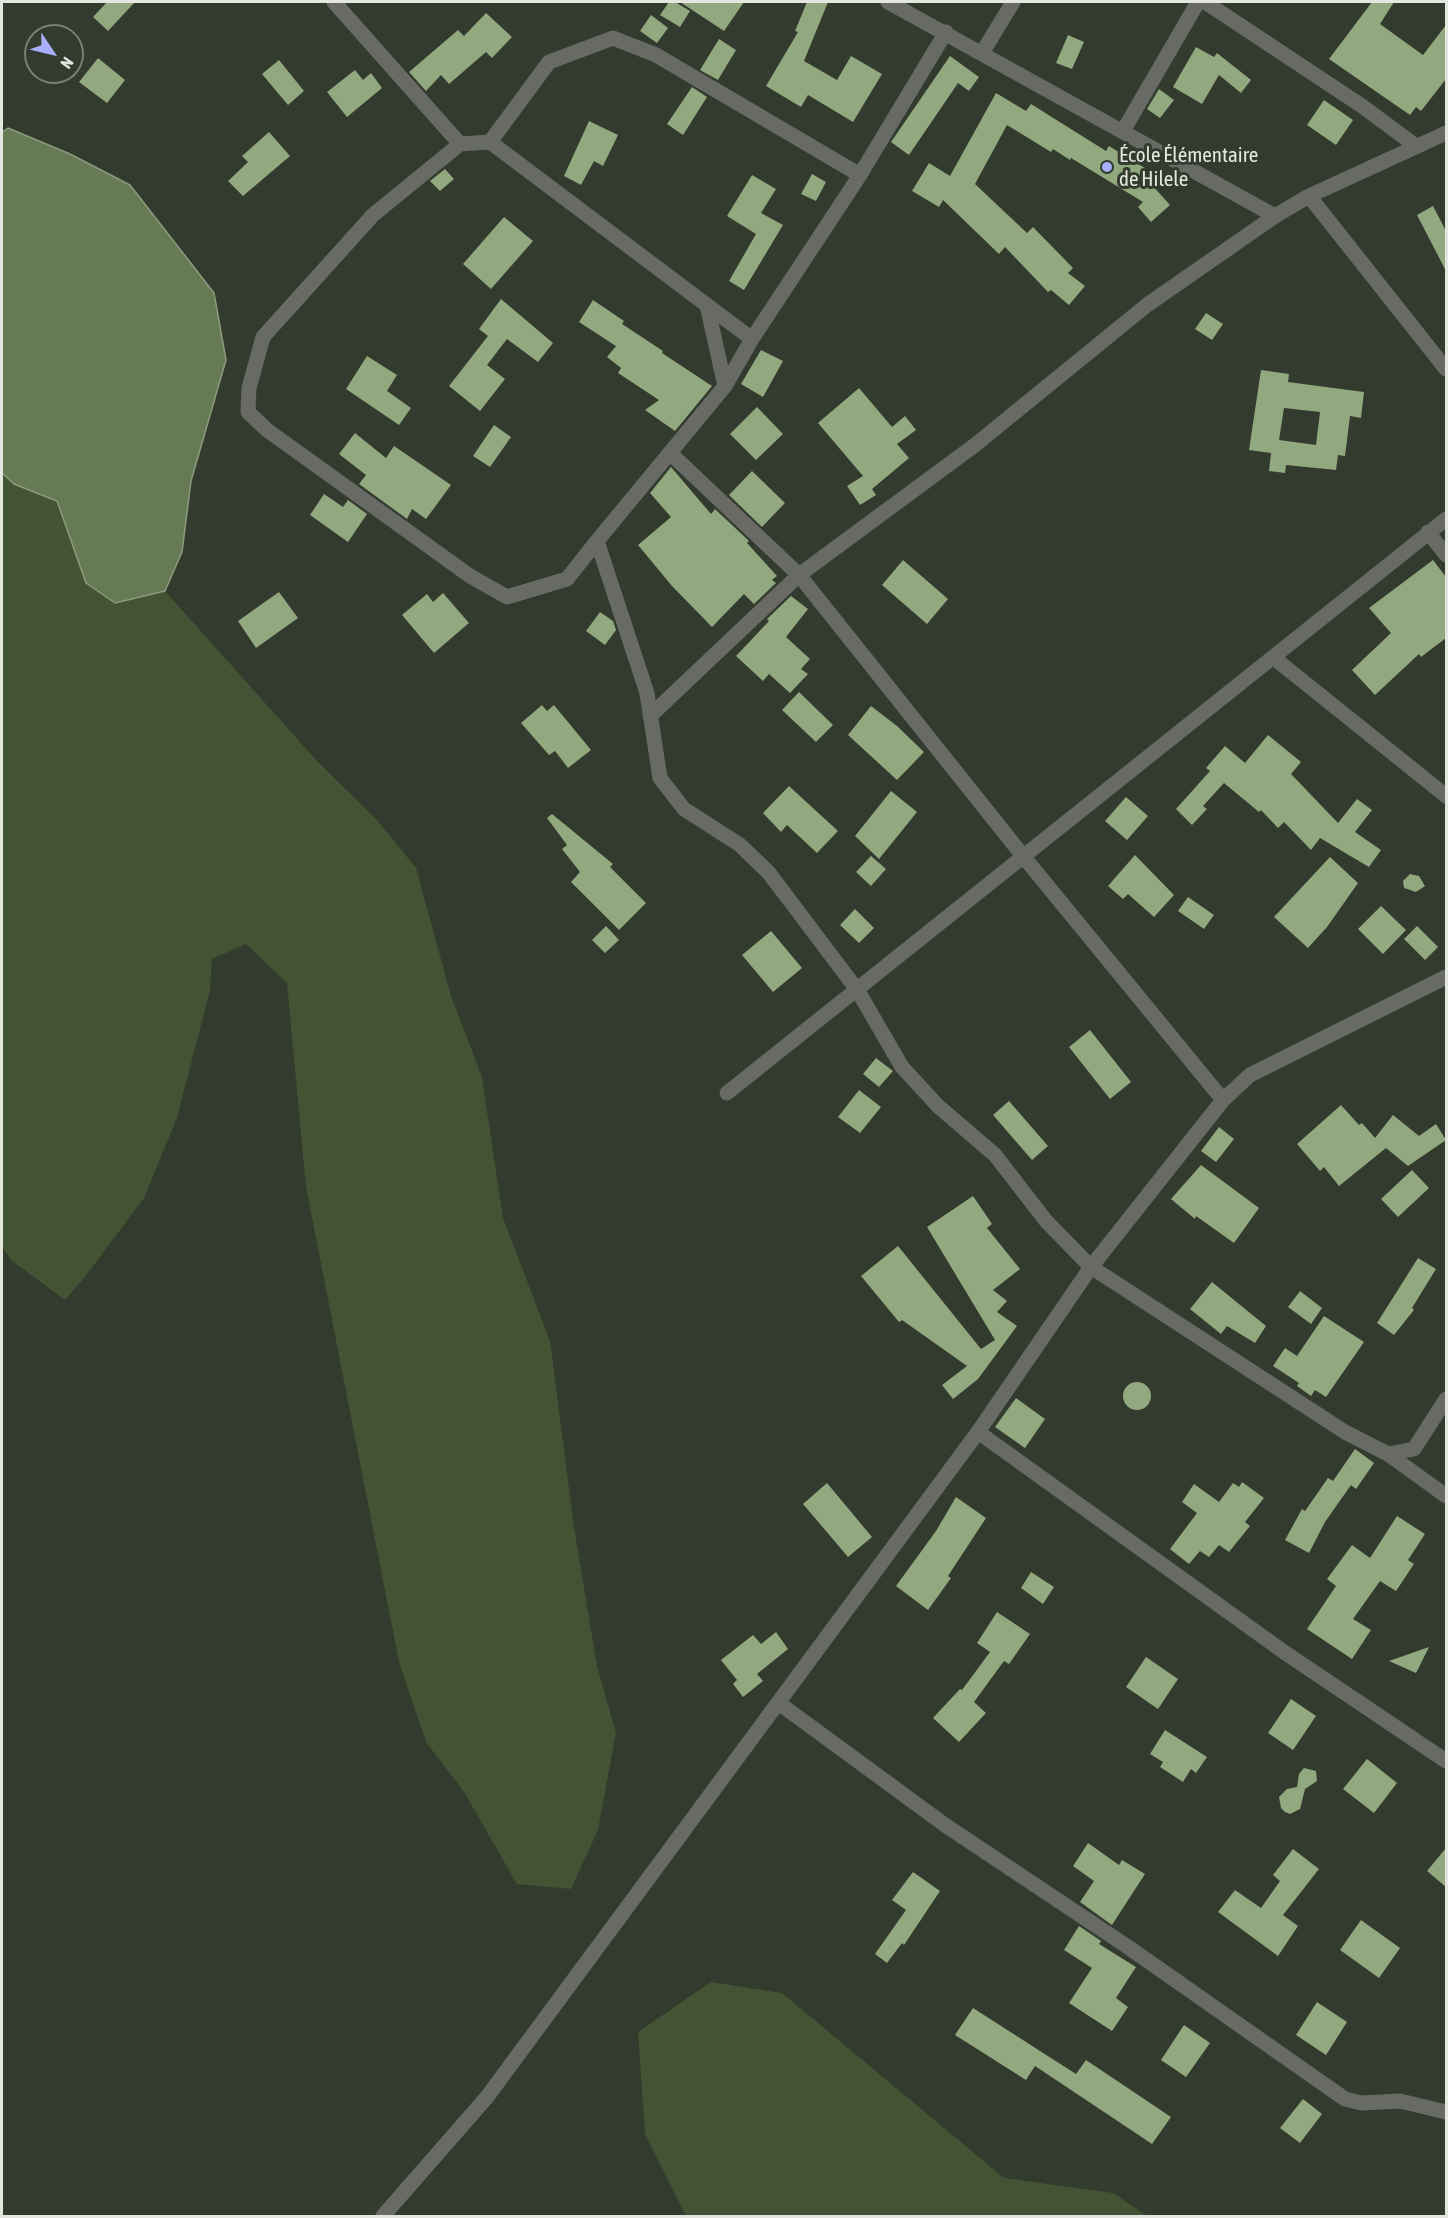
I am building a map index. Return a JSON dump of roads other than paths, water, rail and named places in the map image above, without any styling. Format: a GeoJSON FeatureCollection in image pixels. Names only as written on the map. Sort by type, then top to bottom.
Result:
{"type":"FeatureCollection","features":[{"type":"Feature","properties":{"kind":"street"},"geometry":{"type":"LineString","coordinates":[[334,2],[460,144]]}},
{"type":"Feature","properties":{"kind":"street"},"geometry":{"type":"LineString","coordinates":[[888,2],[1275,216]]}},
{"type":"Feature","properties":{"kind":"street"},"geometry":{"type":"LineString","coordinates":[[982,53],[1013,2]]}},
{"type":"Feature","properties":{"kind":"street"},"geometry":{"type":"LineString","coordinates":[[1123,131],[1198,2]]}},
{"type":"Feature","properties":{"kind":"street"},"geometry":{"type":"LineString","coordinates":[[1205,2],[1362,106],[1416,146]]}},
{"type":"Feature","properties":{"kind":"street"},"geometry":{"type":"LineString","coordinates":[[752,339],[490,142],[460,144],[373,214],[263,337],[249,388],[248,412],[267,430],[470,576],[507,597],[567,579],[725,386],[752,339],[860,176],[945,32]]}},
{"type":"Feature","properties":{"kind":"street"},"geometry":{"type":"LineString","coordinates":[[490,142],[549,62],[613,38],[657,55],[860,176]]}},
{"type":"Feature","properties":{"kind":"street"},"geometry":{"type":"LineString","coordinates":[[650,716],[799,575],[975,445],[1147,305],[1275,216],[1309,196],[1446,133]]}},
{"type":"Feature","properties":{"kind":"street"},"geometry":{"type":"LineString","coordinates":[[1309,196],[1446,369]]}},
{"type":"Feature","properties":{"kind":"street"},"geometry":{"type":"LineString","coordinates":[[707,305],[725,386]]}},
{"type":"Feature","properties":{"kind":"street"},"geometry":{"type":"LineString","coordinates":[[670,453],[799,575],[1023,856],[1223,1100]]}},
{"type":"Feature","properties":{"kind":"street"},"geometry":{"type":"LineString","coordinates":[[727,1093],[805,1028],[858,991],[1023,856],[1446,519]]}},
{"type":"Feature","properties":{"kind":"street"},"geometry":{"type":"LineString","coordinates":[[1428,532],[1446,555]]}},
{"type":"Feature","properties":{"kind":"street"},"geometry":{"type":"LineString","coordinates":[[597,541],[647,693],[660,778],[684,809],[741,845],[769,873],[858,991],[902,1067],[938,1106],[995,1155],[1046,1221],[1091,1267],[1345,1432],[1388,1454],[1446,1496]]}},
{"type":"Feature","properties":{"kind":"street"},"geometry":{"type":"LineString","coordinates":[[1274,658],[1446,796]]}},
{"type":"Feature","properties":{"kind":"street"},"geometry":{"type":"LineString","coordinates":[[383,2217],[487,2097],[780,1704],[873,1570],[978,1432],[1091,1267],[1223,1100],[1250,1076],[1446,977]]}},
{"type":"Feature","properties":{"kind":"street"},"geometry":{"type":"LineString","coordinates":[[1388,1454],[1414,1449],[1446,1399]]}},
{"type":"Feature","properties":{"kind":"street"},"geometry":{"type":"LineString","coordinates":[[978,1432],[1284,1652],[1445,1755]]}},
{"type":"Feature","properties":{"kind":"street"},"geometry":{"type":"LineString","coordinates":[[780,1704],[945,1825],[1128,1947],[1345,2099],[1361,2103],[1400,2101],[1446,2112]]}},
{"type":"Feature","properties":{"kind":"place","name":"École Élémentaire de Hilele"},"geometry":{"type":"Point","coordinates":[1107,167]}}]}
